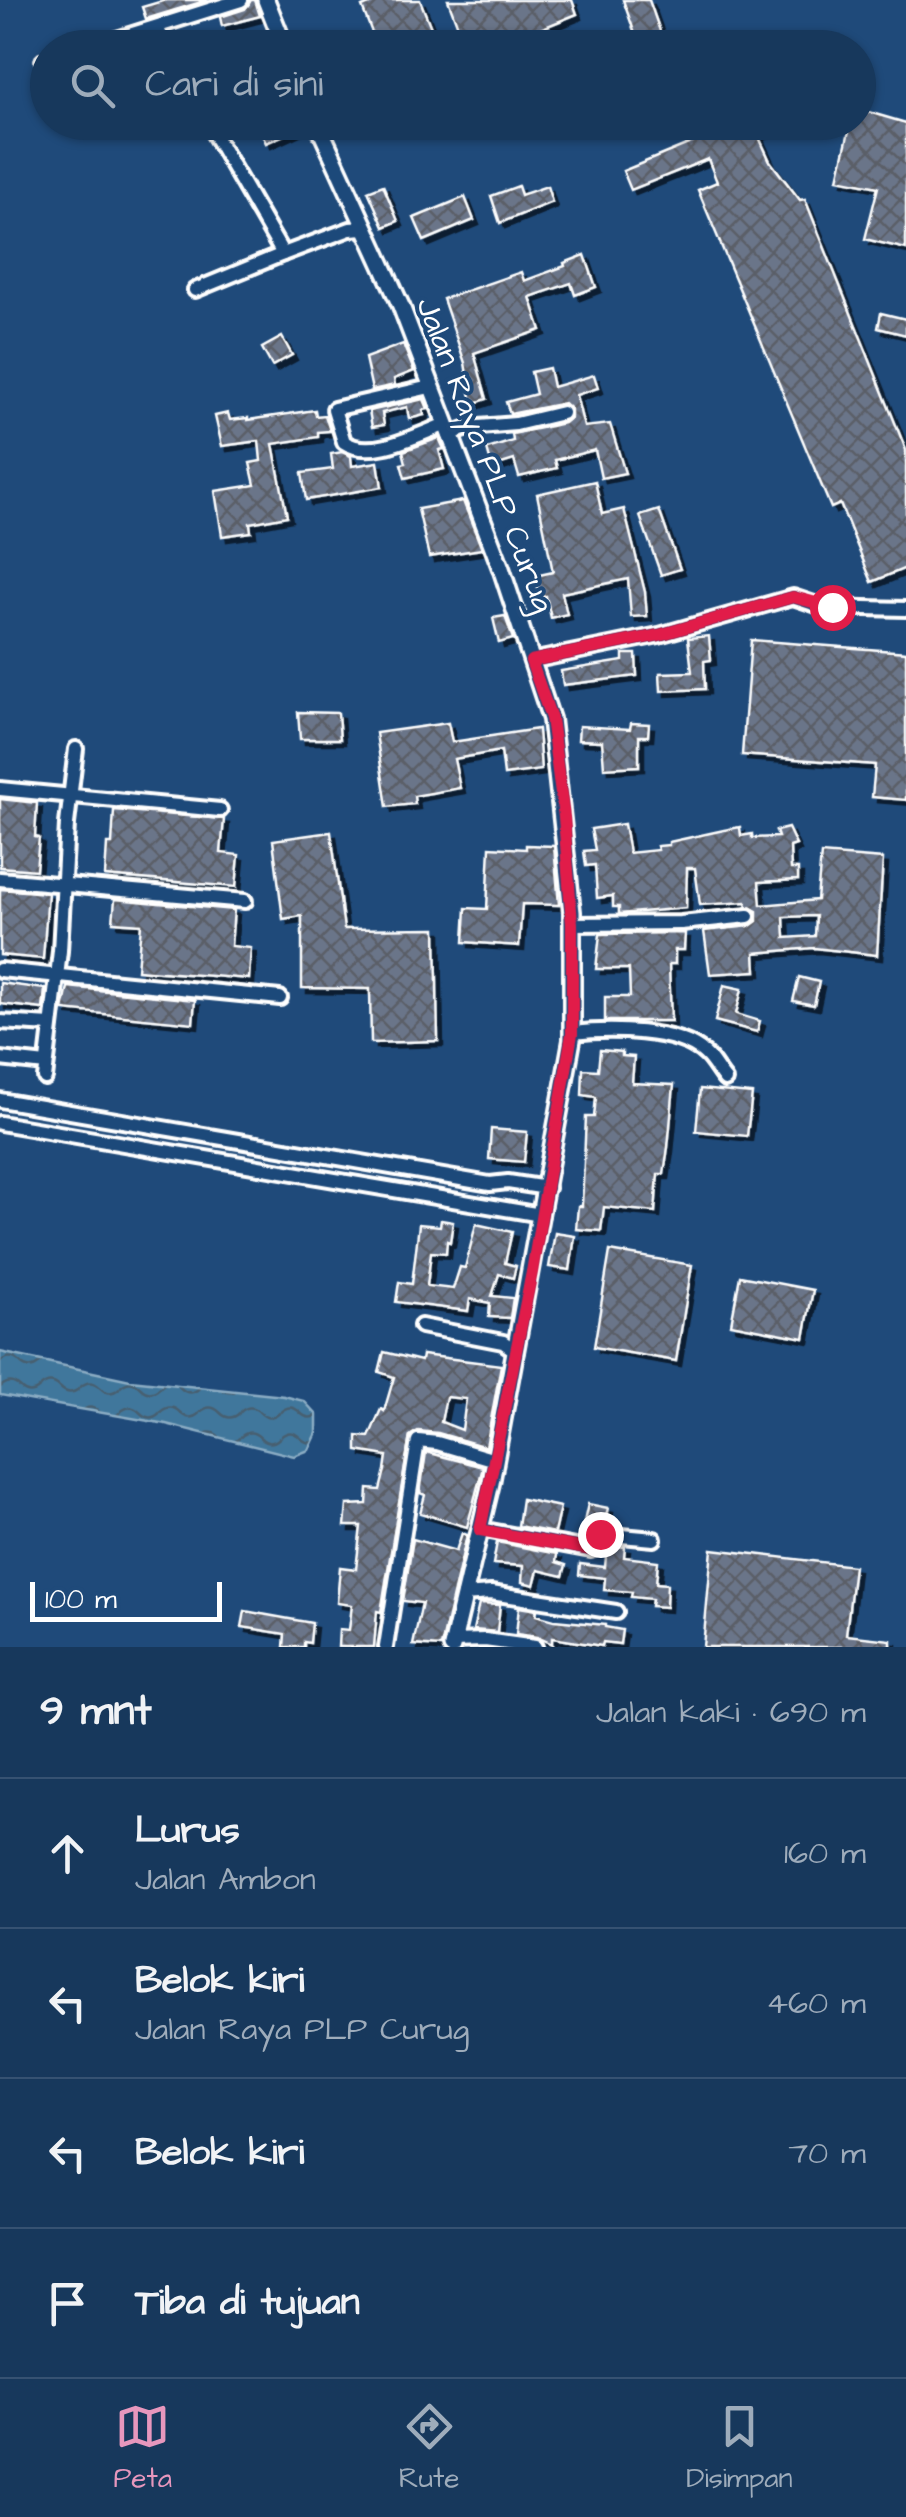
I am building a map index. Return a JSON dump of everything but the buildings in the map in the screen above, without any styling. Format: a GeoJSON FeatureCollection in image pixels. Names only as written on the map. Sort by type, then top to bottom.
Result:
{"type":"FeatureCollection","features":[{"type":"Feature","properties":{"kind":"main road"},"geometry":{"type":"LineString","coordinates":[[266,0],[278,30]]}},
{"type":"Feature","properties":{"kind":"main road","name":"Jalan Raya PLP Curug"},"geometry":{"type":"LineString","coordinates":[[325,140],[401,306],[501,568],[551,718],[564,817],[572,924],[572,1034],[516,1351],[453,1644]]}},
{"type":"Feature","properties":{"kind":"street"},"geometry":{"type":"LineString","coordinates":[[147,30],[241,0]]}},
{"type":"Feature","properties":{"kind":"street"},"geometry":{"type":"LineString","coordinates":[[217,140],[282,254]]}},
{"type":"Feature","properties":{"kind":"street"},"geometry":{"type":"LineString","coordinates":[[196,290],[282,254],[350,229],[364,228]]}},
{"type":"Feature","properties":{"kind":"street"},"geometry":{"type":"LineString","coordinates":[[430,387],[335,408],[344,442],[361,450],[447,430],[516,424],[562,413]]}},
{"type":"Feature","properties":{"kind":"street"},"geometry":{"type":"LineString","coordinates":[[531,661],[659,635],[793,597],[823,607],[906,609]]}},
{"type":"Feature","properties":{"kind":"street"},"geometry":{"type":"LineString","coordinates":[[0,1059],[46,1071],[76,749]]}},
{"type":"Feature","properties":{"kind":"street"},"geometry":{"type":"LineString","coordinates":[[0,789],[220,810]]}},
{"type":"Feature","properties":{"kind":"street"},"geometry":{"type":"LineString","coordinates":[[0,878],[245,901]]}},
{"type":"Feature","properties":{"kind":"street"},"geometry":{"type":"LineString","coordinates":[[572,924],[681,924],[748,916]]}},
{"type":"Feature","properties":{"kind":"street"},"geometry":{"type":"LineString","coordinates":[[0,970],[280,998]]}},
{"type":"Feature","properties":{"kind":"street"},"geometry":{"type":"LineString","coordinates":[[0,1022],[51,1025]]}},
{"type":"Feature","properties":{"kind":"street"},"geometry":{"type":"LineString","coordinates":[[572,1034],[600,1030],[686,1042],[704,1053],[725,1080]]}},
{"type":"Feature","properties":{"kind":"street"},"geometry":{"type":"LineString","coordinates":[[0,1100],[490,1184],[508,1182],[547,1188]]}},
{"type":"Feature","properties":{"kind":"street"},"geometry":{"type":"LineString","coordinates":[[0,1123],[541,1215]]}},
{"type":"Feature","properties":{"kind":"street"},"geometry":{"type":"LineString","coordinates":[[182,1154],[186,1132]]}},
{"type":"Feature","properties":{"kind":"street"},"geometry":{"type":"LineString","coordinates":[[488,1206],[490,1184]]}},
{"type":"Feature","properties":{"kind":"street"},"geometry":{"type":"LineString","coordinates":[[421,1326],[503,1342],[516,1351]]}},
{"type":"Feature","properties":{"kind":"street"},"geometry":{"type":"LineString","coordinates":[[386,1647],[418,1441],[494,1460]]}},
{"type":"Feature","properties":{"kind":"street"},"geometry":{"type":"LineString","coordinates":[[480,1530],[591,1550],[600,1534],[654,1539]]}},
{"type":"Feature","properties":{"kind":"street"},"geometry":{"type":"LineString","coordinates":[[463,1595],[491,1594],[616,1612]]}},
{"type":"Feature","properties":{"kind":"street"},"geometry":{"type":"LineString","coordinates":[[453,1644],[485,1640],[535,1647]]}},
{"type":"Feature","properties":{"kind":"water"},"geometry":{"type":"Polygon","coordinates":[[[0,1352],[130,1380],[304,1401],[317,1415],[317,1433],[309,1450],[294,1456],[166,1424],[0,1395],[0,1352]]]}},
{"type":"Feature","properties":{"kind":"route"},"geometry":{"type":"LineString","coordinates":[[600,1534],[591,1550],[480,1530],[532,1272],[572,1034],[574,974],[564,817],[551,718],[531,661],[659,635],[780,599],[806,599],[832,607]]}}]}
